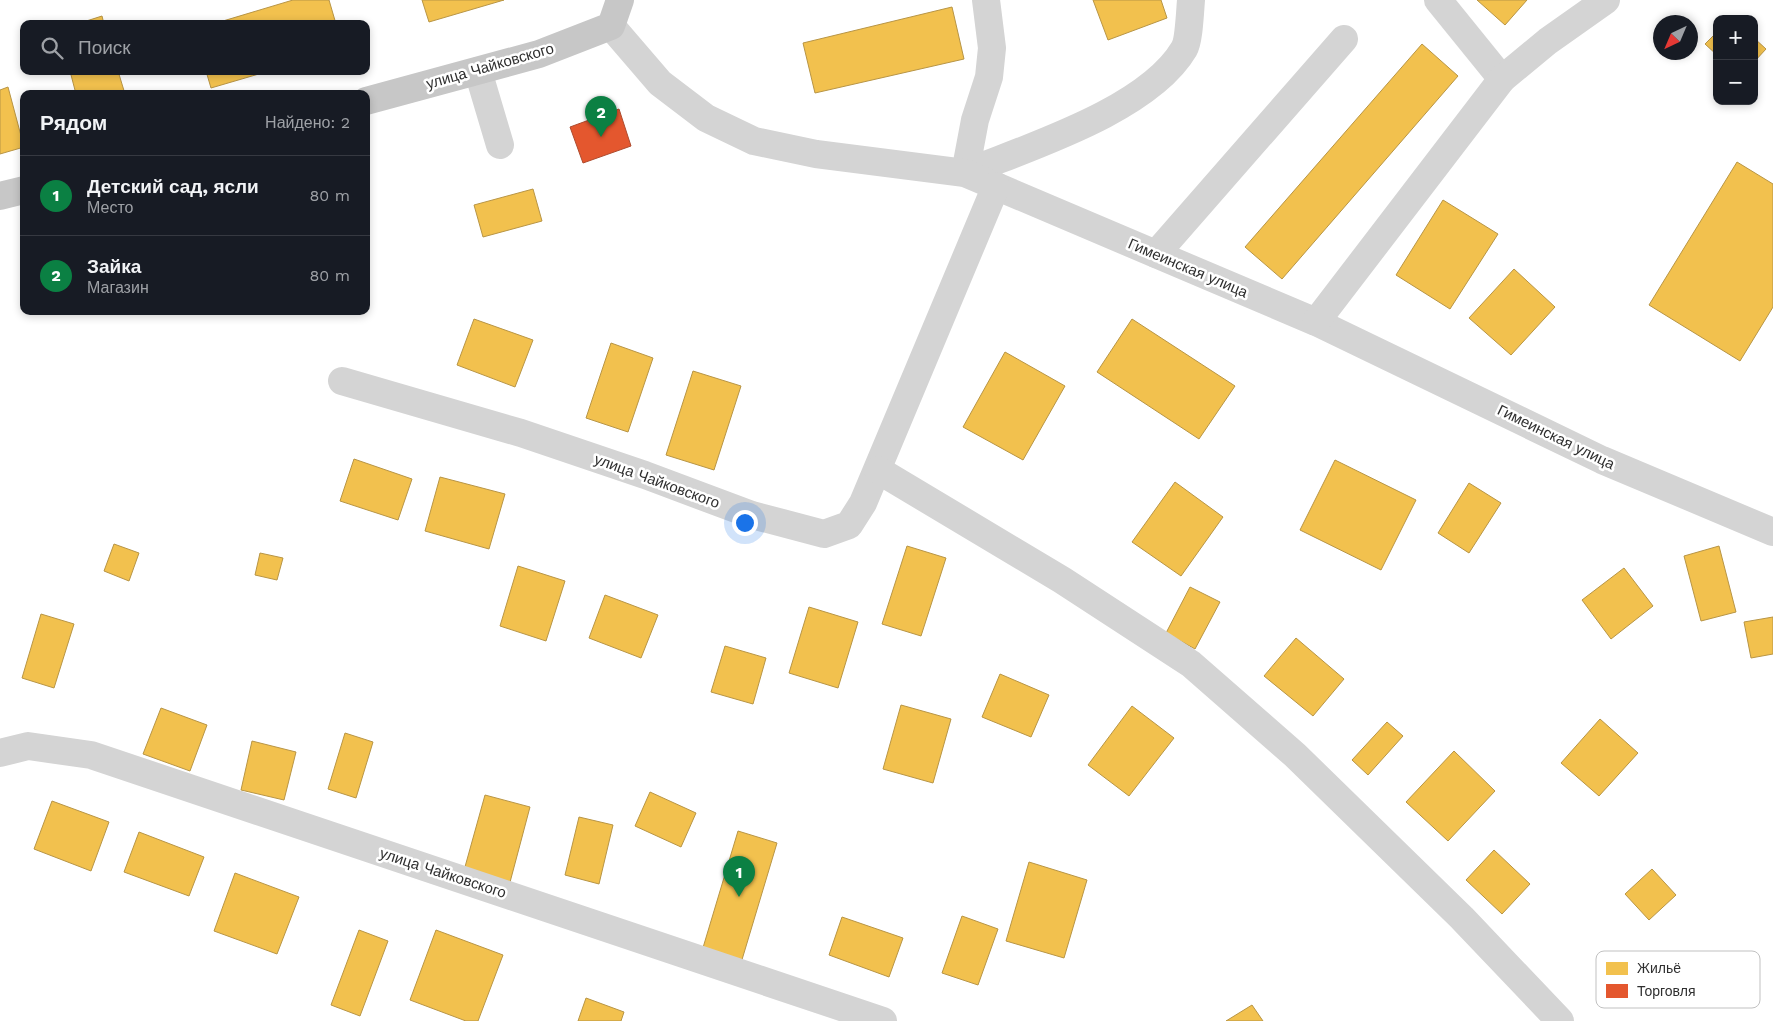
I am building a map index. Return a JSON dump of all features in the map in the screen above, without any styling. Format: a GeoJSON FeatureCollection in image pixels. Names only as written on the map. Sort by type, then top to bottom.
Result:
{"type":"FeatureCollection","features":[{"type":"Feature","properties":{"kind":"main road"},"geometry":{"type":"LineString","coordinates":[[611,26],[620,0]]}},
{"type":"Feature","properties":{"kind":"main road","name":"улица Чайковского"},"geometry":{"type":"LineString","coordinates":[[370,100],[539,54],[611,26]]}},
{"type":"Feature","properties":{"kind":"main road"},"geometry":{"type":"LineString","coordinates":[[0,196],[20,191]]}},
{"type":"Feature","properties":{"kind":"street"},"geometry":{"type":"LineString","coordinates":[[965,173],[975,120],[989,77],[992,48],[986,0]]}},
{"type":"Feature","properties":{"kind":"street"},"geometry":{"type":"LineString","coordinates":[[965,173],[1107,114],[1158,79],[1185,48],[1191,0]]}},
{"type":"Feature","properties":{"kind":"street"},"geometry":{"type":"LineString","coordinates":[[1438,0],[1502,79]]}},
{"type":"Feature","properties":{"kind":"street"},"geometry":{"type":"LineString","coordinates":[[1316,322],[1502,79],[1548,41],[1606,0]]}},
{"type":"Feature","properties":{"kind":"street","name":"Гимеинская улица"},"geometry":{"type":"LineString","coordinates":[[611,26],[660,82],[706,118],[754,141],[816,154],[965,173],[1316,322],[1602,460],[1773,532]]}},
{"type":"Feature","properties":{"kind":"street"},"geometry":{"type":"LineString","coordinates":[[1156,254],[1344,39]]}},
{"type":"Feature","properties":{"kind":"street"},"geometry":{"type":"LineString","coordinates":[[478,71],[500,145]]}},
{"type":"Feature","properties":{"kind":"street","name":"улица Чайковского"},"geometry":{"type":"LineString","coordinates":[[342,381],[521,432],[645,475],[752,516],[824,534],[849,525],[863,503],[996,186]]}},
{"type":"Feature","properties":{"kind":"street"},"geometry":{"type":"LineString","coordinates":[[878,470],[1062,580],[1191,664],[1302,762],[1462,918],[1560,1021]]}},
{"type":"Feature","properties":{"kind":"street","name":"улица Чайковского"},"geometry":{"type":"LineString","coordinates":[[0,753],[28,746],[91,755],[883,1021]]}},
{"type":"Feature","properties":{"kind":"building: Жильё"},"geometry":{"type":"Polygon","coordinates":[[[293,0],[329,0],[335,20],[226,20],[293,0]]]}},
{"type":"Feature","properties":{"kind":"building: Жильё"},"geometry":{"type":"Polygon","coordinates":[[[422,0],[504,0],[429,22],[422,0]]]}},
{"type":"Feature","properties":{"kind":"building: Жильё"},"geometry":{"type":"Polygon","coordinates":[[[1093,0],[1161,0],[1167,18],[1108,40],[1093,0]]]}},
{"type":"Feature","properties":{"kind":"building: Жильё"},"geometry":{"type":"Polygon","coordinates":[[[1477,0],[1527,0],[1505,25],[1477,0]]]}},
{"type":"Feature","properties":{"kind":"building: Жильё"},"geometry":{"type":"Polygon","coordinates":[[[952,7],[964,59],[815,93],[803,43],[952,7]]]}},
{"type":"Feature","properties":{"kind":"building: Жильё"},"geometry":{"type":"Polygon","coordinates":[[[102,16],[103,20],[90,20],[102,16]]]}},
{"type":"Feature","properties":{"kind":"building: Жильё"},"geometry":{"type":"Polygon","coordinates":[[[1713,36],[1713,51],[1705,44],[1713,36]]]}},
{"type":"Feature","properties":{"kind":"building: Жильё"},"geometry":{"type":"Polygon","coordinates":[[[1758,42],[1766,49],[1758,58],[1758,42]]]}},
{"type":"Feature","properties":{"kind":"building: Жильё"},"geometry":{"type":"Polygon","coordinates":[[[1422,44],[1458,76],[1282,279],[1245,247],[1422,44]]]}},
{"type":"Feature","properties":{"kind":"building: Жильё"},"geometry":{"type":"Polygon","coordinates":[[[71,75],[119,75],[124,90],[75,90],[71,75]]]}},
{"type":"Feature","properties":{"kind":"building: Жильё"},"geometry":{"type":"Polygon","coordinates":[[[207,75],[255,75],[211,88],[207,75]]]}},
{"type":"Feature","properties":{"kind":"building: Жильё"},"geometry":{"type":"Polygon","coordinates":[[[8,87],[20,132],[20,148],[0,154],[0,90],[8,87]]]}},
{"type":"Feature","properties":{"kind":"building: Жильё"},"geometry":{"type":"Polygon","coordinates":[[[1737,162],[1773,184],[1773,307],[1740,361],[1649,305],[1737,162]]]}},
{"type":"Feature","properties":{"kind":"building: Жильё"},"geometry":{"type":"Polygon","coordinates":[[[533,189],[542,221],[483,237],[474,205],[533,189]]]}},
{"type":"Feature","properties":{"kind":"building: Жильё"},"geometry":{"type":"Polygon","coordinates":[[[1443,200],[1498,234],[1450,309],[1396,275],[1443,200]]]}},
{"type":"Feature","properties":{"kind":"building: Жильё"},"geometry":{"type":"Polygon","coordinates":[[[1514,269],[1555,307],[1511,355],[1469,318],[1514,269]]]}},
{"type":"Feature","properties":{"kind":"building: Жильё"},"geometry":{"type":"Polygon","coordinates":[[[474,319],[533,340],[515,387],[457,365],[474,319]]]}},
{"type":"Feature","properties":{"kind":"building: Жильё"},"geometry":{"type":"Polygon","coordinates":[[[1132,319],[1235,386],[1199,439],[1097,372],[1132,319]]]}},
{"type":"Feature","properties":{"kind":"building: Жильё"},"geometry":{"type":"Polygon","coordinates":[[[611,343],[653,358],[628,432],[586,418],[611,343]]]}},
{"type":"Feature","properties":{"kind":"building: Жильё"},"geometry":{"type":"Polygon","coordinates":[[[1005,352],[1065,386],[1023,460],[963,427],[1005,352]]]}},
{"type":"Feature","properties":{"kind":"building: Жильё"},"geometry":{"type":"Polygon","coordinates":[[[693,371],[741,386],[714,470],[666,455],[693,371]]]}},
{"type":"Feature","properties":{"kind":"building: Жильё"},"geometry":{"type":"Polygon","coordinates":[[[354,459],[412,479],[398,520],[340,501],[354,459]]]}},
{"type":"Feature","properties":{"kind":"building: Жильё"},"geometry":{"type":"Polygon","coordinates":[[[1335,460],[1416,500],[1381,570],[1300,530],[1335,460]]]}},
{"type":"Feature","properties":{"kind":"building: Жильё"},"geometry":{"type":"Polygon","coordinates":[[[440,477],[505,494],[489,549],[425,531],[440,477]]]}},
{"type":"Feature","properties":{"kind":"building: Жильё"},"geometry":{"type":"Polygon","coordinates":[[[1175,482],[1223,517],[1181,576],[1132,542],[1175,482]]]}},
{"type":"Feature","properties":{"kind":"building: Жильё"},"geometry":{"type":"Polygon","coordinates":[[[1469,483],[1501,503],[1469,553],[1438,533],[1469,483]]]}},
{"type":"Feature","properties":{"kind":"building: Жильё"},"geometry":{"type":"Polygon","coordinates":[[[114,544],[139,553],[129,581],[104,571],[114,544]]]}},
{"type":"Feature","properties":{"kind":"building: Жильё"},"geometry":{"type":"Polygon","coordinates":[[[907,546],[946,558],[921,636],[882,624],[907,546]]]}},
{"type":"Feature","properties":{"kind":"building: Жильё"},"geometry":{"type":"Polygon","coordinates":[[[1719,546],[1736,612],[1701,621],[1684,556],[1719,546]]]}},
{"type":"Feature","properties":{"kind":"building: Жильё"},"geometry":{"type":"Polygon","coordinates":[[[260,553],[283,558],[277,580],[255,575],[260,553]]]}},
{"type":"Feature","properties":{"kind":"building: Жильё"},"geometry":{"type":"Polygon","coordinates":[[[518,566],[565,581],[546,641],[500,626],[518,566]]]}},
{"type":"Feature","properties":{"kind":"building: Жильё"},"geometry":{"type":"Polygon","coordinates":[[[1624,568],[1653,606],[1611,639],[1582,600],[1624,568]]]}},
{"type":"Feature","properties":{"kind":"building: Жильё"},"geometry":{"type":"Polygon","coordinates":[[[1190,587],[1220,602],[1195,649],[1166,633],[1190,587]]]}},
{"type":"Feature","properties":{"kind":"building: Жильё"},"geometry":{"type":"Polygon","coordinates":[[[605,595],[658,615],[641,658],[589,638],[605,595]]]}},
{"type":"Feature","properties":{"kind":"building: Жильё"},"geometry":{"type":"Polygon","coordinates":[[[809,607],[858,622],[838,688],[789,673],[809,607]]]}},
{"type":"Feature","properties":{"kind":"building: Жильё"},"geometry":{"type":"Polygon","coordinates":[[[41,614],[74,624],[54,688],[22,678],[41,614]]]}},
{"type":"Feature","properties":{"kind":"building: Жильё"},"geometry":{"type":"Polygon","coordinates":[[[1773,617],[1773,654],[1751,658],[1744,622],[1773,617]]]}},
{"type":"Feature","properties":{"kind":"building: Жильё"},"geometry":{"type":"Polygon","coordinates":[[[1296,638],[1344,679],[1313,716],[1264,676],[1296,638]]]}},
{"type":"Feature","properties":{"kind":"building: Жильё"},"geometry":{"type":"Polygon","coordinates":[[[725,646],[766,658],[753,704],[711,692],[725,646]]]}},
{"type":"Feature","properties":{"kind":"building: Жильё"},"geometry":{"type":"Polygon","coordinates":[[[1000,674],[1049,695],[1031,737],[982,717],[1000,674]]]}},
{"type":"Feature","properties":{"kind":"building: Жильё"},"geometry":{"type":"Polygon","coordinates":[[[901,705],[951,719],[933,783],[883,769],[901,705]]]}},
{"type":"Feature","properties":{"kind":"building: Жильё"},"geometry":{"type":"Polygon","coordinates":[[[1132,706],[1174,738],[1129,796],[1088,765],[1132,706]]]}},
{"type":"Feature","properties":{"kind":"building: Жильё"},"geometry":{"type":"Polygon","coordinates":[[[161,708],[207,725],[190,771],[143,754],[161,708]]]}},
{"type":"Feature","properties":{"kind":"building: Жильё"},"geometry":{"type":"Polygon","coordinates":[[[1600,719],[1638,753],[1599,796],[1561,763],[1600,719]]]}},
{"type":"Feature","properties":{"kind":"building: Жильё"},"geometry":{"type":"Polygon","coordinates":[[[1387,722],[1403,736],[1368,775],[1352,760],[1387,722]]]}},
{"type":"Feature","properties":{"kind":"building: Жильё"},"geometry":{"type":"Polygon","coordinates":[[[345,733],[373,742],[356,798],[328,789],[345,733]]]}},
{"type":"Feature","properties":{"kind":"building: Жильё"},"geometry":{"type":"Polygon","coordinates":[[[252,741],[296,752],[284,800],[241,790],[252,741]]]}},
{"type":"Feature","properties":{"kind":"building: Жильё"},"geometry":{"type":"Polygon","coordinates":[[[1454,751],[1495,791],[1448,841],[1406,802],[1454,751]]]}},
{"type":"Feature","properties":{"kind":"building: Жильё"},"geometry":{"type":"Polygon","coordinates":[[[650,792],[696,813],[681,847],[635,826],[650,792]]]}},
{"type":"Feature","properties":{"kind":"building: Жильё"},"geometry":{"type":"Polygon","coordinates":[[[485,795],[530,807],[509,886],[463,874],[485,795]]]}},
{"type":"Feature","properties":{"kind":"building: Жильё"},"geometry":{"type":"Polygon","coordinates":[[[52,801],[109,822],[91,871],[34,849],[52,801]]]}},
{"type":"Feature","properties":{"kind":"building: Жильё"},"geometry":{"type":"Polygon","coordinates":[[[579,817],[613,825],[599,884],[565,875],[579,817]]]}},
{"type":"Feature","properties":{"kind":"building: Жильё"},"geometry":{"type":"Polygon","coordinates":[[[738,831],[777,843],[741,963],[702,951],[738,831]]]}},
{"type":"Feature","properties":{"kind":"building: Жильё"},"geometry":{"type":"Polygon","coordinates":[[[139,832],[204,857],[189,896],[124,872],[139,832]]]}},
{"type":"Feature","properties":{"kind":"building: Жильё"},"geometry":{"type":"Polygon","coordinates":[[[1494,850],[1530,884],[1502,914],[1466,880],[1494,850]]]}},
{"type":"Feature","properties":{"kind":"building: Жильё"},"geometry":{"type":"Polygon","coordinates":[[[1029,862],[1087,880],[1064,958],[1006,941],[1029,862]]]}},
{"type":"Feature","properties":{"kind":"building: Жильё"},"geometry":{"type":"Polygon","coordinates":[[[1652,869],[1676,895],[1649,920],[1625,894],[1652,869]]]}},
{"type":"Feature","properties":{"kind":"building: Жильё"},"geometry":{"type":"Polygon","coordinates":[[[235,873],[299,897],[277,954],[214,931],[235,873]]]}},
{"type":"Feature","properties":{"kind":"building: Жильё"},"geometry":{"type":"Polygon","coordinates":[[[962,916],[998,929],[978,985],[942,973],[962,916]]]}},
{"type":"Feature","properties":{"kind":"building: Жильё"},"geometry":{"type":"Polygon","coordinates":[[[842,917],[903,938],[889,977],[829,955],[842,917]]]}},
{"type":"Feature","properties":{"kind":"building: Жильё"},"geometry":{"type":"Polygon","coordinates":[[[359,930],[388,941],[360,1016],[331,1005],[359,930]]]}},
{"type":"Feature","properties":{"kind":"building: Жильё"},"geometry":{"type":"Polygon","coordinates":[[[436,930],[503,955],[478,1021],[466,1021],[410,1000],[436,930]]]}},
{"type":"Feature","properties":{"kind":"building: Жильё"},"geometry":{"type":"Polygon","coordinates":[[[586,998],[624,1012],[621,1021],[578,1021],[586,998]]]}},
{"type":"Feature","properties":{"kind":"building: Жильё"},"geometry":{"type":"Polygon","coordinates":[[[1252,1005],[1263,1021],[1226,1021],[1252,1005]]]}},
{"type":"Feature","properties":{"kind":"building: Торговля"},"geometry":{"type":"Polygon","coordinates":[[[619,109],[631,146],[583,163],[570,127],[619,109]]]}},
{"type":"Feature","properties":{"kind":"place","name":"Зайка"},"geometry":{"type":"Point","coordinates":[601,137]}},
{"type":"Feature","properties":{"kind":"place","name":"Детский сад, ясли"},"geometry":{"type":"Point","coordinates":[739,897]}}]}
